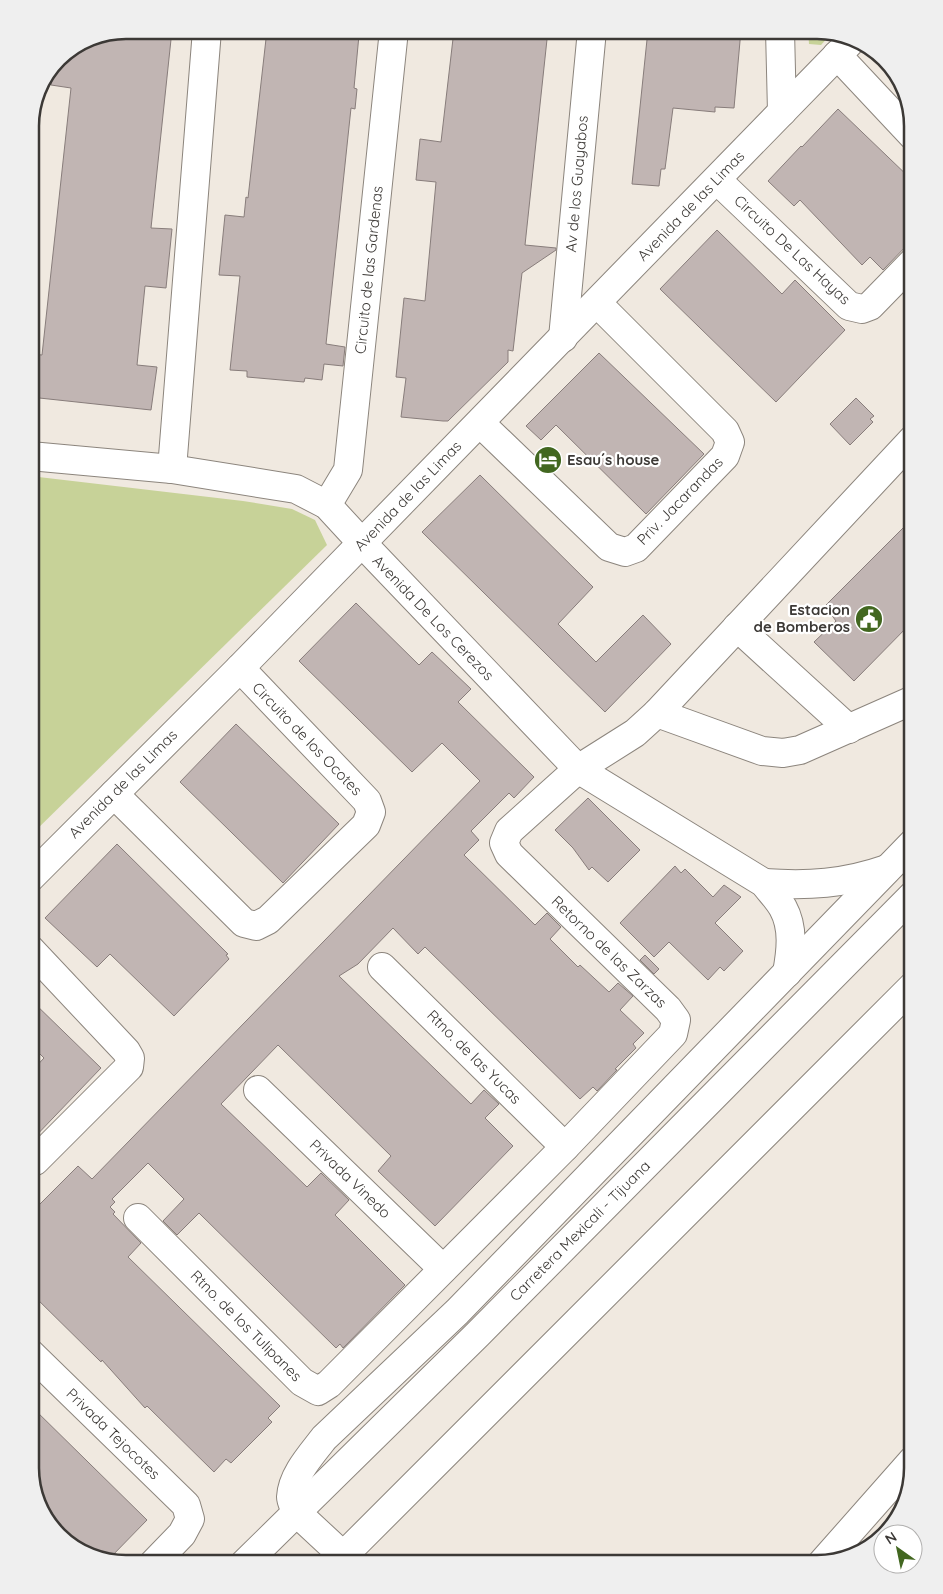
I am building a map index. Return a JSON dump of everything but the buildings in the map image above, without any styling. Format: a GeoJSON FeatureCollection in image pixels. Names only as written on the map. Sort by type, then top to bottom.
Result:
{"type":"FeatureCollection","features":[{"type":"Feature","properties":{"kind":"street"},"geometry":{"type":"LineString","coordinates":[[172,469],[206,39]]}},
{"type":"Feature","properties":{"kind":"street","name":"Circuito de las Gardenas"},"geometry":{"type":"LineString","coordinates":[[327,505],[348,470],[393,39]]}},
{"type":"Feature","properties":{"kind":"street","name":"Av de los Guayabos"},"geometry":{"type":"LineString","coordinates":[[563,338],[591,39]]}},
{"type":"Feature","properties":{"kind":"street"},"geometry":{"type":"LineString","coordinates":[[780,39],[782,112]]}},
{"type":"Feature","properties":{"kind":"street"},"geometry":{"type":"LineString","coordinates":[[845,48],[904,124]]}},
{"type":"Feature","properties":{"kind":"street","name":"Avenida de las Limas"},"geometry":{"type":"LineString","coordinates":[[39,869],[362,544],[845,48]]}},
{"type":"Feature","properties":{"kind":"street","name":"Circuito De Las Hayas"},"geometry":{"type":"LineString","coordinates":[[717,180],[849,306],[862,309],[870,306],[904,271]]}},
{"type":"Feature","properties":{"kind":"street","name":"Priv. Jacarandas"},"geometry":{"type":"LineString","coordinates":[[480,423],[609,547],[625,552],[636,548],[725,456],[730,442],[725,431],[597,304]]}},
{"type":"Feature","properties":{"kind":"street"},"geometry":{"type":"LineString","coordinates":[[578,769],[635,733],[657,713],[904,449]]}},
{"type":"Feature","properties":{"kind":"street","name":"Avenida De Los Cerezos"},"geometry":{"type":"LineString","coordinates":[[39,457],[172,469],[296,489],[327,505],[362,544],[578,769],[764,883]]}},
{"type":"Feature","properties":{"kind":"street"},"geometry":{"type":"LineString","coordinates":[[737,628],[848,729]]}},
{"type":"Feature","properties":{"kind":"street","name":"Circuito de los Ocotes"},"geometry":{"type":"LineString","coordinates":[[114,794],[244,923],[256,926],[268,920],[366,825],[371,812],[367,801],[240,668]]}},
{"type":"Feature","properties":{"kind":"street"},"geometry":{"type":"LineString","coordinates":[[657,713],[762,751],[783,753],[800,750],[904,704]]}},
{"type":"Feature","properties":{"kind":"street","name":"Retorno de las Zarzas"},"geometry":{"type":"LineString","coordinates":[[443,1269],[565,1147],[673,1034],[676,1020],[668,1009],[509,854],[504,843],[509,831],[578,769]]}},
{"type":"Feature","properties":{"kind":"street"},"geometry":{"type":"LineString","coordinates":[[337,1555],[296,1512],[291,1498],[295,1480],[324,1438],[457,1312],[904,852]]}},
{"type":"Feature","properties":{"kind":"street"},"geometry":{"type":"LineString","coordinates":[[764,883],[824,884],[864,877],[887,870]]}},
{"type":"Feature","properties":{"kind":"street"},"geometry":{"type":"LineString","coordinates":[[764,883],[783,908],[790,926],[791,948],[788,973]]}},
{"type":"Feature","properties":{"kind":"street","name":"Carretera Mexicali - Tijuana"},"geometry":{"type":"LineString","coordinates":[[253,1555],[478,1334],[904,904]]}},
{"type":"Feature","properties":{"kind":"street"},"geometry":{"type":"LineString","coordinates":[[39,959],[126,1051],[130,1058],[129,1067],[39,1157]]}},
{"type":"Feature","properties":{"kind":"street","name":"Rtno. de las Yucas"},"geometry":{"type":"LineString","coordinates":[[382,967],[565,1147]]}},
{"type":"Feature","properties":{"kind":"street"},"geometry":{"type":"LineString","coordinates":[[349,1555],[904,995]]}},
{"type":"Feature","properties":{"kind":"street","name":"Privada Vinedo"},"geometry":{"type":"LineString","coordinates":[[258,1090],[443,1269]]}},
{"type":"Feature","properties":{"kind":"street","name":"Rtno. de los Tulipanes"},"geometry":{"type":"LineString","coordinates":[[138,1218],[302,1382],[318,1391],[329,1384],[443,1269]]}},
{"type":"Feature","properties":{"kind":"street","name":"Privada Tejocotes"},"geometry":{"type":"LineString","coordinates":[[39,1362],[186,1505],[190,1519],[182,1534],[162,1555]]}},
{"type":"Feature","properties":{"kind":"street"},"geometry":{"type":"LineString","coordinates":[[830,1554],[904,1470]]}},
{"type":"Feature","properties":{"kind":"green space"},"geometry":{"type":"Polygon","coordinates":[[[809,39],[826,39],[821,45],[809,44],[809,39]]]}},
{"type":"Feature","properties":{"kind":"green space"},"geometry":{"type":"Polygon","coordinates":[[[39,477],[243,501],[292,509],[315,520],[327,545],[39,827],[39,477]]]}},
{"type":"Feature","properties":{"kind":"place","name":"Esau´s house"},"geometry":{"type":"Point","coordinates":[548,460]}},
{"type":"Feature","properties":{"kind":"place","name":"Estacion de Bomberos"},"geometry":{"type":"Point","coordinates":[869,619]}}]}
